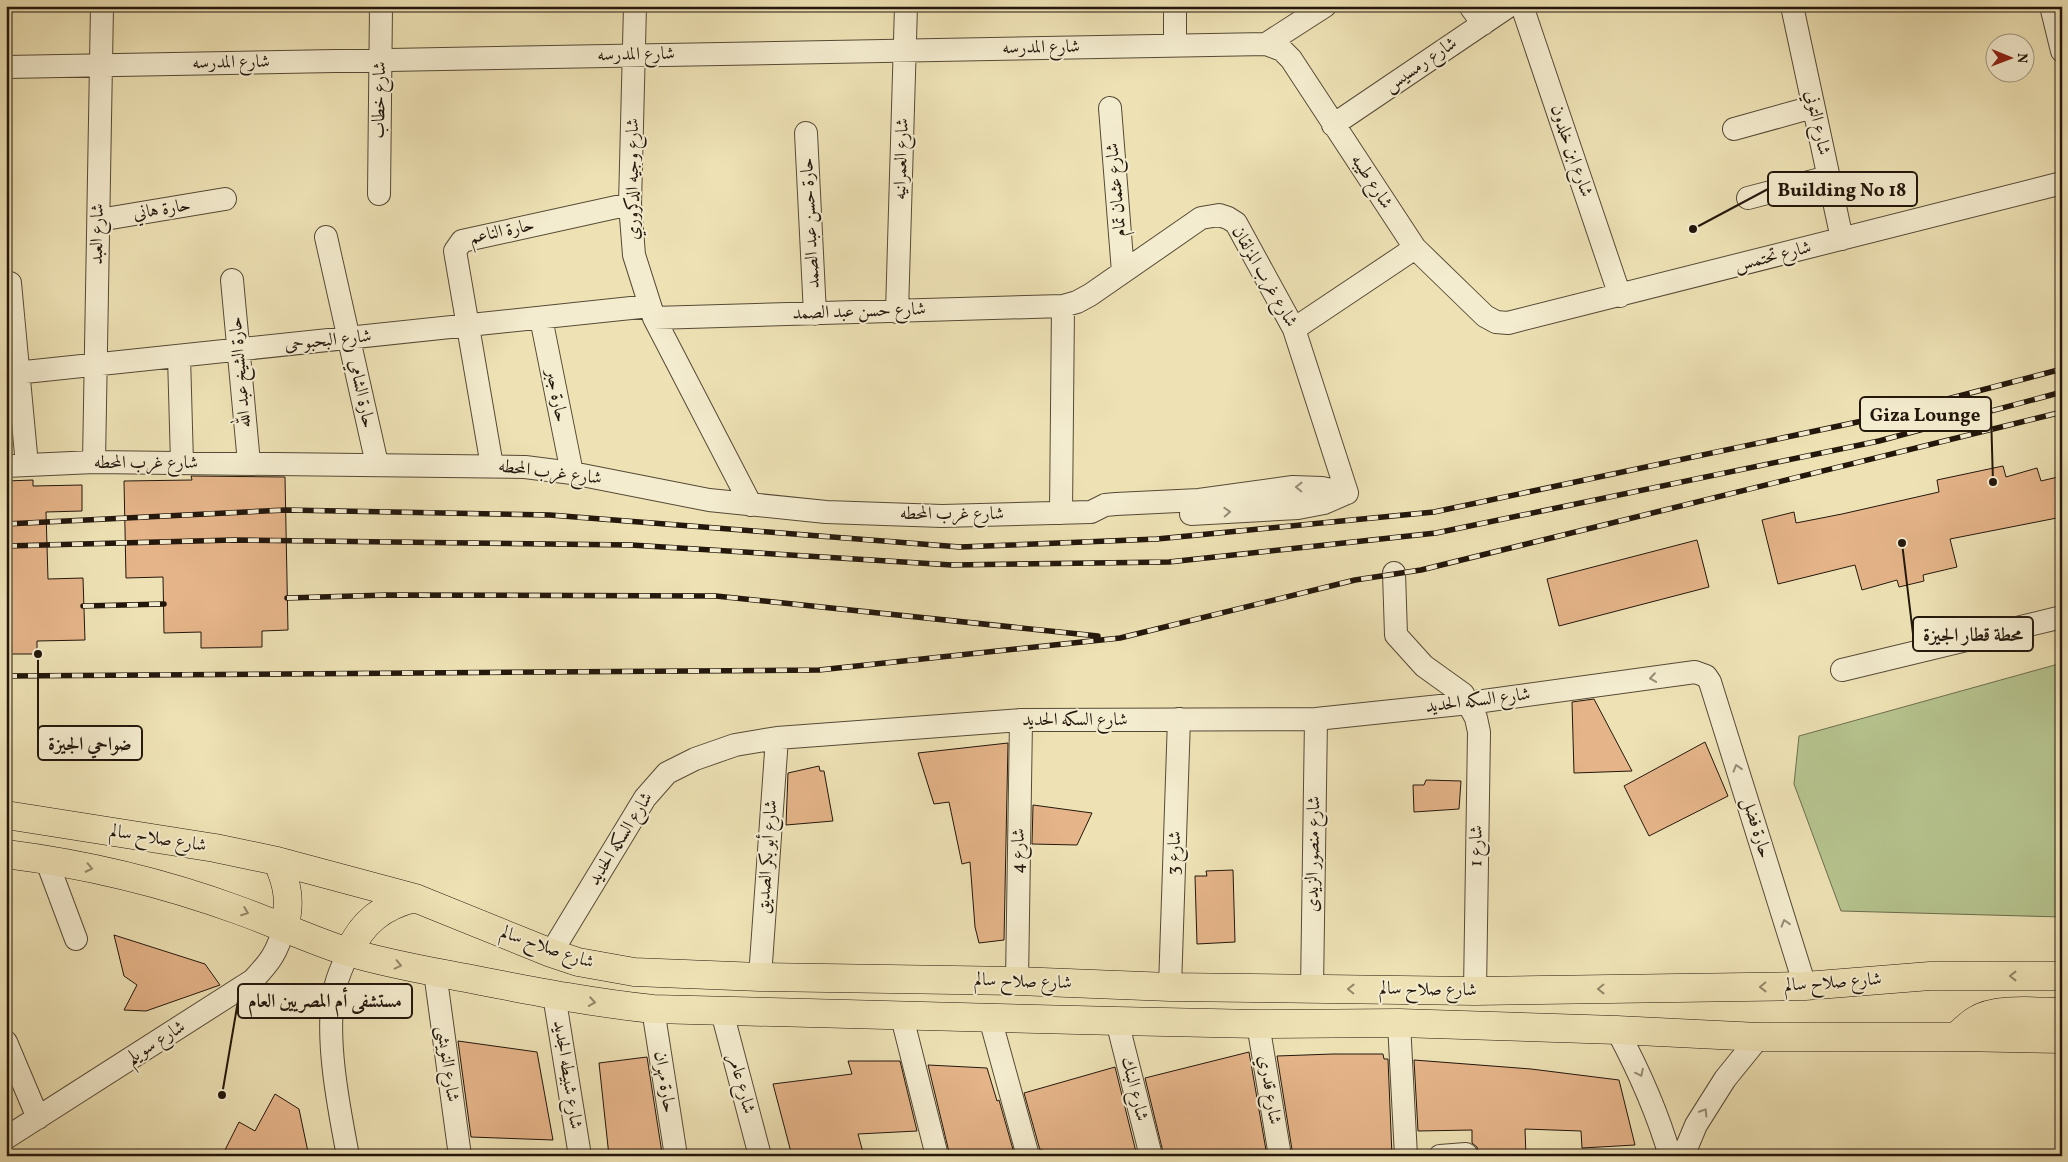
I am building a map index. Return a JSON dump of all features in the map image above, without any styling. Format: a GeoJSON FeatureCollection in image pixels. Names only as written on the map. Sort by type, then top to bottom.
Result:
{"type":"FeatureCollection","features":[{"type":"Feature","properties":{"kind":"highway","name":"شارع صلاح سالم"},"geometry":{"type":"LineString","coordinates":[[6,815],[215,848],[277,861],[415,898],[578,962],[634,972],[1170,987],[1475,991],[1805,986],[1930,976],[2062,976]]}},
{"type":"Feature","properties":{"kind":"highway","name":"شارع صلاح سالم"},"geometry":{"type":"LineString","coordinates":[[6,854],[46,859],[144,880],[238,910],[348,952],[401,966],[554,995],[653,1009],[902,1017],[1258,1024],[1399,1023],[1617,1030],[1760,1038],[1955,1037],[2062,1040]]}},
{"type":"Feature","properties":{"kind":"highway"},"geometry":{"type":"LineString","coordinates":[[277,861],[287,887],[289,901],[284,928]]}},
{"type":"Feature","properties":{"kind":"highway"},"geometry":{"type":"LineString","coordinates":[[348,952],[359,932],[374,916],[387,908],[415,898]]}},
{"type":"Feature","properties":{"kind":"highway"},"geometry":{"type":"LineString","coordinates":[[1955,1037],[1976,1019],[1991,1014],[2008,1012],[2062,1012]]}},
{"type":"Feature","properties":{"kind":"street","name":"شارع العبد"},"geometry":{"type":"LineString","coordinates":[[94,462],[102,6]]}},
{"type":"Feature","properties":{"kind":"street","name":"شارع خطاب"},"geometry":{"type":"LineString","coordinates":[[378,194],[381,6]]}},
{"type":"Feature","properties":{"kind":"street","name":"شارع وجيه الدكروري"},"geometry":{"type":"LineString","coordinates":[[635,6],[630,204],[634,255],[652,312],[751,505]]}},
{"type":"Feature","properties":{"kind":"street","name":"شارع العمرانيه"},"geometry":{"type":"LineString","coordinates":[[897,312],[906,6]]}},
{"type":"Feature","properties":{"kind":"street"},"geometry":{"type":"LineString","coordinates":[[1175,6],[1175,45]]}},
{"type":"Feature","properties":{"kind":"street"},"geometry":{"type":"LineString","coordinates":[[1266,44],[1325,6]]}},
{"type":"Feature","properties":{"kind":"street","name":"شارع رمسيس"},"geometry":{"type":"LineString","coordinates":[[1333,124],[1476,15],[1509,6]]}},
{"type":"Feature","properties":{"kind":"street","name":"شارع ابن خلدون"},"geometry":{"type":"LineString","coordinates":[[1522,6],[1620,296]]}},
{"type":"Feature","properties":{"kind":"street","name":"شارع التوني"},"geometry":{"type":"LineString","coordinates":[[1792,6],[1842,239]]}},
{"type":"Feature","properties":{"kind":"street"},"geometry":{"type":"LineString","coordinates":[[2051,6],[2062,51]]}},
{"type":"Feature","properties":{"kind":"street","name":"شارع المدرسه"},"geometry":{"type":"LineString","coordinates":[[6,67],[1266,44]]}},
{"type":"Feature","properties":{"kind":"street","name":"شارع طيبه"},"geometry":{"type":"LineString","coordinates":[[1266,44],[1282,50],[1291,59],[1415,248],[1486,316]]}},
{"type":"Feature","properties":{"kind":"street"},"geometry":{"type":"LineString","coordinates":[[1734,129],[1813,106]]}},
{"type":"Feature","properties":{"kind":"street","name":"شارع عثمان تمام"},"geometry":{"type":"LineString","coordinates":[[1110,108],[1123,272]]}},
{"type":"Feature","properties":{"kind":"street","name":"حارة حسن عبد الصمد"},"geometry":{"type":"LineString","coordinates":[[806,133],[815,314]]}},
{"type":"Feature","properties":{"kind":"street"},"geometry":{"type":"LineString","coordinates":[[1748,198],[1828,177]]}},
{"type":"Feature","properties":{"kind":"street","name":"شارع تحتمس"},"geometry":{"type":"LineString","coordinates":[[1486,316],[1496,322],[1514,322],[2062,183]]}},
{"type":"Feature","properties":{"kind":"street","name":"حارة هاني"},"geometry":{"type":"LineString","coordinates":[[98,220],[225,200]]}},
{"type":"Feature","properties":{"kind":"street","name":"حارة الناعم"},"geometry":{"type":"LineString","coordinates":[[468,326],[455,251],[458,243],[462,240],[630,204]]}},
{"type":"Feature","properties":{"kind":"street","name":"شارع غرب المزلقان"},"geometry":{"type":"LineString","coordinates":[[1063,306],[1077,302],[1090,295],[1201,218],[1219,215],[1228,218],[1241,231],[1294,329],[1348,493]]}},
{"type":"Feature","properties":{"kind":"street","name":"حارة الشامي"},"geometry":{"type":"LineString","coordinates":[[326,236],[377,464]]}},
{"type":"Feature","properties":{"kind":"street"},"geometry":{"type":"LineString","coordinates":[[1294,329],[1415,248]]}},
{"type":"Feature","properties":{"kind":"street","name":"حارة الشيخ عبد الله"},"geometry":{"type":"LineString","coordinates":[[232,280],[249,463]]}},
{"type":"Feature","properties":{"kind":"street"},"geometry":{"type":"LineString","coordinates":[[10,283],[17,466]]}},
{"type":"Feature","properties":{"kind":"street"},"geometry":{"type":"LineString","coordinates":[[1062,514],[1063,306]]}},
{"type":"Feature","properties":{"kind":"street","name":"شارع حسن عبد الصمد"},"geometry":{"type":"LineString","coordinates":[[652,312],[815,314],[1063,306]]}},
{"type":"Feature","properties":{"kind":"street","name":"شارع البحبوحى"},"geometry":{"type":"LineString","coordinates":[[12,374],[541,318],[652,312]]}},
{"type":"Feature","properties":{"kind":"street","name":"حارة جبر"},"geometry":{"type":"LineString","coordinates":[[541,318],[572,473]]}},
{"type":"Feature","properties":{"kind":"street"},"geometry":{"type":"LineString","coordinates":[[468,326],[492,466]]}},
{"type":"Feature","properties":{"kind":"street"},"geometry":{"type":"LineString","coordinates":[[179,356],[182,463]]}},
{"type":"Feature","properties":{"kind":"street","name":"شارع غرب المحطه"},"geometry":{"type":"LineString","coordinates":[[17,466],[94,462],[526,467],[572,473],[709,500],[751,505],[826,512],[942,516],[1091,512],[1111,504],[1199,500],[1294,487],[1322,488],[1348,493]]}},
{"type":"Feature","properties":{"kind":"street"},"geometry":{"type":"LineString","coordinates":[[1394,573],[1396,636],[1424,666],[1464,694],[1469,703]]}},
{"type":"Feature","properties":{"kind":"street"},"geometry":{"type":"LineString","coordinates":[[1842,670],[2062,618]]}},
{"type":"Feature","properties":{"kind":"street","name":"شارع السكه الحديد"},"geometry":{"type":"LineString","coordinates":[[551,953],[645,798],[667,773],[695,759],[735,745],[776,738],[1022,720],[1316,719],[1469,703],[1689,673],[1701,673]]}},
{"type":"Feature","properties":{"kind":"street","name":"حارة فضل"},"geometry":{"type":"LineString","coordinates":[[1701,673],[1710,682],[1805,986]]}},
{"type":"Feature","properties":{"kind":"street","name":"شارع 1"},"geometry":{"type":"LineString","coordinates":[[1469,703],[1476,718],[1479,732],[1475,991]]}},
{"type":"Feature","properties":{"kind":"street","name":"شارع 3"},"geometry":{"type":"LineString","coordinates":[[1170,987],[1179,719]]}},
{"type":"Feature","properties":{"kind":"street","name":"شارع منصور الزيدى"},"geometry":{"type":"LineString","coordinates":[[1312,989],[1316,719]]}},
{"type":"Feature","properties":{"kind":"street","name":"شارع 4"},"geometry":{"type":"LineString","coordinates":[[1017,982],[1022,720]]}},
{"type":"Feature","properties":{"kind":"street","name":"شارع أبو بكر الصديق"},"geometry":{"type":"LineString","coordinates":[[760,977],[776,738]]}},
{"type":"Feature","properties":{"kind":"street"},"geometry":{"type":"LineString","coordinates":[[46,859],[76,939]]}},
{"type":"Feature","properties":{"kind":"street","name":"شارع سويلم"},"geometry":{"type":"LineString","coordinates":[[6,1138],[253,980],[277,951],[284,928]]}},
{"type":"Feature","properties":{"kind":"street"},"geometry":{"type":"LineString","coordinates":[[348,952],[335,990],[331,1028],[340,1118],[348,1156]]}},
{"type":"Feature","properties":{"kind":"street","name":"شارع النويشى"},"geometry":{"type":"LineString","coordinates":[[434,972],[460,1156]]}},
{"type":"Feature","properties":{"kind":"street","name":"شارع شبيطه الجديد"},"geometry":{"type":"LineString","coordinates":[[554,995],[580,1156]]}},
{"type":"Feature","properties":{"kind":"street","name":"حارة مهران"},"geometry":{"type":"LineString","coordinates":[[653,1009],[676,1156]]}},
{"type":"Feature","properties":{"kind":"street","name":"شارع عامر"},"geometry":{"type":"LineString","coordinates":[[722,1012],[760,1156]]}},
{"type":"Feature","properties":{"kind":"street"},"geometry":{"type":"LineString","coordinates":[[902,1017],[938,1156]]}},
{"type":"Feature","properties":{"kind":"street"},"geometry":{"type":"LineString","coordinates":[[990,1018],[1028,1156]]}},
{"type":"Feature","properties":{"kind":"street","name":"شارع البنك"},"geometry":{"type":"LineString","coordinates":[[1118,1021],[1151,1156]]}},
{"type":"Feature","properties":{"kind":"street"},"geometry":{"type":"LineString","coordinates":[[1399,1023],[1406,1156]]}},
{"type":"Feature","properties":{"kind":"street","name":"شارع قدري"},"geometry":{"type":"LineString","coordinates":[[1258,1024],[1280,1156]]}},
{"type":"Feature","properties":{"kind":"street"},"geometry":{"type":"LineString","coordinates":[[1617,1030],[1642,1076],[1661,1124],[1670,1156]]}},
{"type":"Feature","properties":{"kind":"street"},"geometry":{"type":"LineString","coordinates":[[1683,1156],[1696,1124],[1725,1079],[1760,1038]]}},
{"type":"Feature","properties":{"kind":"street"},"geometry":{"type":"LineString","coordinates":[[6,1042],[38,1118]]}},
{"type":"Feature","properties":{"kind":"street"},"geometry":{"type":"LineString","coordinates":[[1440,1156],[1466,1154]]}},
{"type":"Feature","properties":{"kind":"green space"},"geometry":{"type":"Polygon","coordinates":[[[2062,663],[2062,917],[1841,911],[1794,784],[1799,736],[2062,663]]]}},
{"type":"Feature","properties":{"kind":"building"},"geometry":{"type":"Polygon","coordinates":[[[2003,466],[2006,477],[2037,468],[2041,481],[2062,476],[2062,517],[1950,539],[1957,567],[1923,575],[1924,581],[1899,587],[1897,580],[1862,590],[1855,565],[1778,584],[1762,520],[1794,512],[1796,523],[1842,514],[1939,492],[1937,480],[2003,466]]]}},
{"type":"Feature","properties":{"kind":"building"},"geometry":{"type":"Polygon","coordinates":[[[191,476],[285,477],[288,630],[262,631],[262,647],[201,648],[201,632],[164,633],[163,577],[126,578],[124,481],[192,480],[191,476]]]}},
{"type":"Feature","properties":{"kind":"building"},"geometry":{"type":"Polygon","coordinates":[[[33,480],[33,486],[82,485],[82,511],[46,512],[48,579],[83,578],[85,640],[37,641],[37,654],[6,654],[6,481],[33,480]]]}},
{"type":"Feature","properties":{"kind":"building"},"geometry":{"type":"Polygon","coordinates":[[[1697,540],[1709,587],[1559,626],[1547,579],[1697,540]]]}},
{"type":"Feature","properties":{"kind":"building"},"geometry":{"type":"Polygon","coordinates":[[[1594,699],[1632,771],[1574,773],[1572,702],[1594,699]]]}},
{"type":"Feature","properties":{"kind":"building"},"geometry":{"type":"Polygon","coordinates":[[[1705,742],[1728,796],[1649,836],[1624,786],[1705,742]]]}},
{"type":"Feature","properties":{"kind":"building"},"geometry":{"type":"Polygon","coordinates":[[[1008,743],[1004,940],[979,943],[975,927],[970,862],[962,864],[949,802],[934,804],[918,753],[1008,743]]]}},
{"type":"Feature","properties":{"kind":"building"},"geometry":{"type":"Polygon","coordinates":[[[819,766],[820,771],[824,771],[833,821],[786,825],[788,773],[819,766]]]}},
{"type":"Feature","properties":{"kind":"building"},"geometry":{"type":"Polygon","coordinates":[[[1426,780],[1461,781],[1459,809],[1414,812],[1413,785],[1424,785],[1426,780]]]}},
{"type":"Feature","properties":{"kind":"building"},"geometry":{"type":"Polygon","coordinates":[[[1033,805],[1092,813],[1077,845],[1032,844],[1033,805]]]}},
{"type":"Feature","properties":{"kind":"building"},"geometry":{"type":"Polygon","coordinates":[[[1233,870],[1235,942],[1197,944],[1195,876],[1207,876],[1206,871],[1233,870]]]}},
{"type":"Feature","properties":{"kind":"building"},"geometry":{"type":"Polygon","coordinates":[[[114,935],[205,964],[220,985],[146,1011],[124,1010],[137,985],[124,976],[114,935]]]}},
{"type":"Feature","properties":{"kind":"building"},"geometry":{"type":"Polygon","coordinates":[[[458,1041],[537,1052],[553,1140],[471,1137],[458,1041]]]}},
{"type":"Feature","properties":{"kind":"building"},"geometry":{"type":"Polygon","coordinates":[[[1249,1052],[1267,1156],[1164,1156],[1145,1078],[1249,1052]]]}},
{"type":"Feature","properties":{"kind":"building"},"geometry":{"type":"Polygon","coordinates":[[[1383,1054],[1384,1059],[1388,1059],[1392,1156],[1293,1156],[1277,1056],[1383,1054]]]}},
{"type":"Feature","properties":{"kind":"building"},"geometry":{"type":"Polygon","coordinates":[[[647,1057],[662,1153],[637,1156],[609,1156],[599,1063],[647,1057]]]}},
{"type":"Feature","properties":{"kind":"building"},"geometry":{"type":"Polygon","coordinates":[[[1414,1060],[1531,1069],[1619,1080],[1635,1145],[1582,1148],[1581,1131],[1525,1129],[1526,1156],[1479,1156],[1477,1147],[1472,1143],[1472,1130],[1418,1131],[1414,1060]]]}},
{"type":"Feature","properties":{"kind":"building"},"geometry":{"type":"Polygon","coordinates":[[[848,1061],[900,1061],[917,1131],[858,1134],[864,1156],[792,1156],[773,1084],[852,1074],[848,1061]]]}},
{"type":"Feature","properties":{"kind":"building"},"geometry":{"type":"Polygon","coordinates":[[[928,1065],[987,1068],[997,1101],[999,1100],[1014,1153],[988,1156],[950,1156],[928,1065]]]}},
{"type":"Feature","properties":{"kind":"building"},"geometry":{"type":"Polygon","coordinates":[[[1115,1067],[1137,1156],[1044,1156],[1042,1149],[1040,1150],[1024,1093],[1115,1067]]]}},
{"type":"Feature","properties":{"kind":"building"},"geometry":{"type":"Polygon","coordinates":[[[275,1094],[299,1109],[308,1152],[292,1156],[222,1156],[239,1122],[255,1131],[275,1094]]]}},
{"type":"Feature","properties":{"kind":"railway"},"geometry":{"type":"LineString","coordinates":[[6,524],[286,510],[550,515],[960,547],[1157,539],[1434,512],[1867,420],[2062,369]]}},
{"type":"Feature","properties":{"kind":"railway"},"geometry":{"type":"LineString","coordinates":[[6,546],[234,540],[631,545],[952,565],[1169,562],[1436,533],[1879,441],[2062,392]]}},
{"type":"Feature","properties":{"kind":"railway"},"geometry":{"type":"LineString","coordinates":[[6,676],[819,670],[1120,638],[1355,580],[1421,570],[2062,412]]}},
{"type":"Feature","properties":{"kind":"railway"},"geometry":{"type":"LineString","coordinates":[[287,598],[387,595],[716,596],[1098,636]]}},
{"type":"Feature","properties":{"kind":"railway"},"geometry":{"type":"LineString","coordinates":[[83,606],[164,604]]}},
{"type":"Feature","properties":{"kind":"place","name":"Building No 18"},"geometry":{"type":"Point","coordinates":[1693,229]}},
{"type":"Feature","properties":{"kind":"place","name":"Giza Lounge"},"geometry":{"type":"Point","coordinates":[1993,482]}},
{"type":"Feature","properties":{"kind":"place","name":"محطة قطار الجيزة"},"geometry":{"type":"Point","coordinates":[1902,543]}},
{"type":"Feature","properties":{"kind":"place","name":"ضواحي الجيزة"},"geometry":{"type":"Point","coordinates":[38,654]}},
{"type":"Feature","properties":{"kind":"place","name":"مستشفى أم المصريين العام"},"geometry":{"type":"Point","coordinates":[222,1095]}}]}
